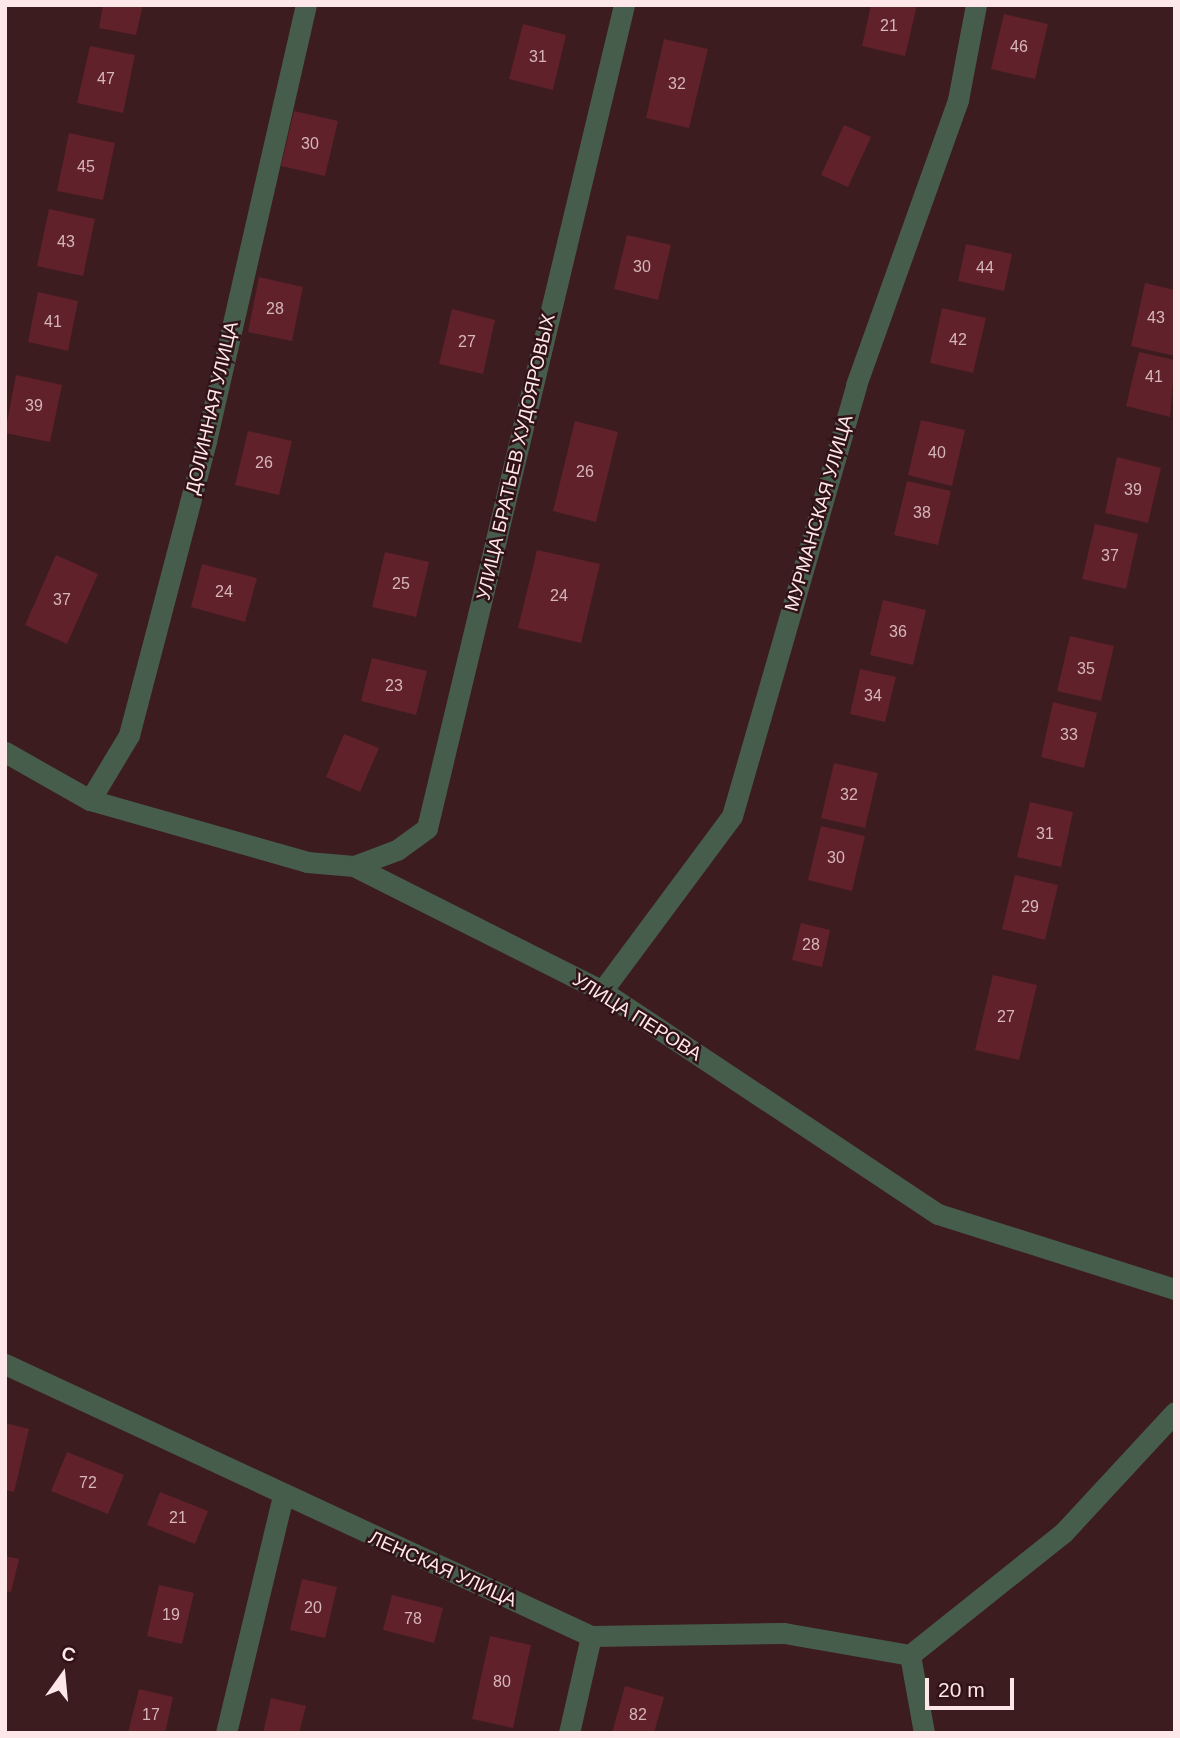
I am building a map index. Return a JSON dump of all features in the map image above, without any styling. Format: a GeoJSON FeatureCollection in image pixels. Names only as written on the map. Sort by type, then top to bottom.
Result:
{"type":"FeatureCollection","features":[{"type":"Feature","properties":{"kind":"street","name":"ДОЛИННАЯ УЛИЦА"},"geometry":{"type":"LineString","coordinates":[[90,800],[129,735],[206,441],[306,5]]}},
{"type":"Feature","properties":{"kind":"street","name":"УЛИЦА БРАТЬЕВ ХУДОЯРОВЫХ"},"geometry":{"type":"LineString","coordinates":[[354,866],[397,850],[427,828],[624,5]]}},
{"type":"Feature","properties":{"kind":"street","name":"МУРМАНСКАЯ УЛИЦА"},"geometry":{"type":"LineString","coordinates":[[602,991],[732,816],[856,385],[958,100],[976,5]]}},
{"type":"Feature","properties":{"kind":"street","name":"УЛИЦА ПЕРОВА"},"geometry":{"type":"LineString","coordinates":[[5,752],[90,800],[306,862],[354,866],[602,991],[939,1214],[1175,1289]]}},
{"type":"Feature","properties":{"kind":"street","name":"ЛЕНСКАЯ УЛИЦА"},"geometry":{"type":"LineString","coordinates":[[5,1364],[284,1496],[591,1636],[784,1633],[910,1655]]}},
{"type":"Feature","properties":{"kind":"street"},"geometry":{"type":"LineString","coordinates":[[924,1733],[910,1655],[1063,1533],[1175,1412]]}},
{"type":"Feature","properties":{"kind":"street"},"geometry":{"type":"LineString","coordinates":[[226,1733],[284,1496]]}},
{"type":"Feature","properties":{"kind":"street"},"geometry":{"type":"LineString","coordinates":[[569,1733],[591,1636]]}},
{"type":"Feature","properties":{"kind":"building"},"geometry":{"type":"Polygon","coordinates":[[[103,5],[143,5],[136,35],[99,28],[103,5]]]}},
{"type":"Feature","properties":{"kind":"building"},"geometry":{"type":"Polygon","coordinates":[[[871,5],[917,5],[905,56],[862,46],[871,5]]]}},
{"type":"Feature","properties":{"kind":"building"},"geometry":{"type":"Polygon","coordinates":[[[1004,14],[1048,24],[1035,79],[991,69],[1004,14]]]}},
{"type":"Feature","properties":{"kind":"building"},"geometry":{"type":"Polygon","coordinates":[[[523,24],[566,35],[553,90],[509,79],[523,24]]]}},
{"type":"Feature","properties":{"kind":"building"},"geometry":{"type":"Polygon","coordinates":[[[664,39],[708,49],[689,128],[646,118],[664,39]]]}},
{"type":"Feature","properties":{"kind":"building"},"geometry":{"type":"Polygon","coordinates":[[[90,46],[135,55],[123,113],[77,103],[90,46]]]}},
{"type":"Feature","properties":{"kind":"building"},"geometry":{"type":"Polygon","coordinates":[[[294,111],[338,121],[325,176],[281,166],[294,111]]]}},
{"type":"Feature","properties":{"kind":"building"},"geometry":{"type":"Polygon","coordinates":[[[844,125],[871,137],[848,187],[821,175],[844,125]]]}},
{"type":"Feature","properties":{"kind":"building"},"geometry":{"type":"Polygon","coordinates":[[[69,133],[115,143],[103,200],[57,191],[69,133]]]}},
{"type":"Feature","properties":{"kind":"building"},"geometry":{"type":"Polygon","coordinates":[[[49,209],[95,219],[83,276],[37,266],[49,209]]]}},
{"type":"Feature","properties":{"kind":"building"},"geometry":{"type":"Polygon","coordinates":[[[627,235],[671,245],[658,300],[614,289],[627,235]]]}},
{"type":"Feature","properties":{"kind":"building"},"geometry":{"type":"Polygon","coordinates":[[[966,244],[1012,254],[1004,291],[958,281],[966,244]]]}},
{"type":"Feature","properties":{"kind":"building"},"geometry":{"type":"Polygon","coordinates":[[[259,277],[303,287],[292,341],[248,332],[259,277]]]}},
{"type":"Feature","properties":{"kind":"building"},"geometry":{"type":"Polygon","coordinates":[[[1145,283],[1175,290],[1175,356],[1131,346],[1145,283]]]}},
{"type":"Feature","properties":{"kind":"building"},"geometry":{"type":"Polygon","coordinates":[[[38,292],[78,301],[68,351],[28,342],[38,292]]]}},
{"type":"Feature","properties":{"kind":"building"},"geometry":{"type":"Polygon","coordinates":[[[942,308],[986,318],[973,373],[930,363],[942,308]]]}},
{"type":"Feature","properties":{"kind":"building"},"geometry":{"type":"Polygon","coordinates":[[[452,309],[495,320],[483,374],[439,364],[452,309]]]}},
{"type":"Feature","properties":{"kind":"building"},"geometry":{"type":"Polygon","coordinates":[[[1139,352],[1175,360],[1170,417],[1126,406],[1139,352]]]}},
{"type":"Feature","properties":{"kind":"building"},"geometry":{"type":"Polygon","coordinates":[[[16,375],[62,385],[50,442],[5,433],[16,375]]]}},
{"type":"Feature","properties":{"kind":"building"},"geometry":{"type":"Polygon","coordinates":[[[921,420],[965,430],[952,486],[908,475],[921,420]]]}},
{"type":"Feature","properties":{"kind":"building"},"geometry":{"type":"Polygon","coordinates":[[[575,421],[618,432],[596,522],[553,511],[575,421]]]}},
{"type":"Feature","properties":{"kind":"building"},"geometry":{"type":"Polygon","coordinates":[[[248,431],[292,441],[279,495],[235,485],[248,431]]]}},
{"type":"Feature","properties":{"kind":"building"},"geometry":{"type":"Polygon","coordinates":[[[1117,457],[1161,468],[1148,523],[1105,513],[1117,457]]]}},
{"type":"Feature","properties":{"kind":"building"},"geometry":{"type":"Polygon","coordinates":[[[907,481],[951,491],[938,545],[894,535],[907,481]]]}},
{"type":"Feature","properties":{"kind":"building"},"geometry":{"type":"Polygon","coordinates":[[[1095,524],[1138,534],[1126,589],[1082,579],[1095,524]]]}},
{"type":"Feature","properties":{"kind":"building"},"geometry":{"type":"Polygon","coordinates":[[[537,550],[600,564],[581,643],[518,628],[537,550]]]}},
{"type":"Feature","properties":{"kind":"building"},"geometry":{"type":"Polygon","coordinates":[[[385,552],[429,562],[416,617],[372,607],[385,552]]]}},
{"type":"Feature","properties":{"kind":"building"},"geometry":{"type":"Polygon","coordinates":[[[56,555],[98,574],[67,644],[25,625],[56,555]]]}},
{"type":"Feature","properties":{"kind":"building"},"geometry":{"type":"Polygon","coordinates":[[[202,564],[257,578],[245,622],[191,607],[202,564]]]}},
{"type":"Feature","properties":{"kind":"building"},"geometry":{"type":"Polygon","coordinates":[[[883,600],[926,610],[913,665],[870,655],[883,600]]]}},
{"type":"Feature","properties":{"kind":"building"},"geometry":{"type":"Polygon","coordinates":[[[1070,636],[1114,646],[1101,701],[1057,691],[1070,636]]]}},
{"type":"Feature","properties":{"kind":"building"},"geometry":{"type":"Polygon","coordinates":[[[372,658],[427,671],[416,715],[361,701],[372,658]]]}},
{"type":"Feature","properties":{"kind":"building"},"geometry":{"type":"Polygon","coordinates":[[[860,669],[896,677],[885,722],[850,714],[860,669]]]}},
{"type":"Feature","properties":{"kind":"building"},"geometry":{"type":"Polygon","coordinates":[[[1053,702],[1097,713],[1084,768],[1041,757],[1053,702]]]}},
{"type":"Feature","properties":{"kind":"building"},"geometry":{"type":"Polygon","coordinates":[[[344,734],[379,748],[360,792],[326,777],[344,734]]]}},
{"type":"Feature","properties":{"kind":"building"},"geometry":{"type":"Polygon","coordinates":[[[834,763],[878,773],[865,828],[821,818],[834,763]]]}},
{"type":"Feature","properties":{"kind":"building"},"geometry":{"type":"Polygon","coordinates":[[[1030,802],[1073,812],[1061,867],[1017,857],[1030,802]]]}},
{"type":"Feature","properties":{"kind":"building"},"geometry":{"type":"Polygon","coordinates":[[[821,826],[865,836],[852,891],[808,880],[821,826]]]}},
{"type":"Feature","properties":{"kind":"building"},"geometry":{"type":"Polygon","coordinates":[[[1015,875],[1058,885],[1045,940],[1002,929],[1015,875]]]}},
{"type":"Feature","properties":{"kind":"building"},"geometry":{"type":"Polygon","coordinates":[[[801,923],[830,930],[822,967],[792,960],[801,923]]]}},
{"type":"Feature","properties":{"kind":"building"},"geometry":{"type":"Polygon","coordinates":[[[993,975],[1037,985],[1019,1060],[975,1050],[993,975]]]}},
{"type":"Feature","properties":{"kind":"building"},"geometry":{"type":"Polygon","coordinates":[[[5,1423],[29,1429],[14,1492],[5,1490],[5,1423]]]}},
{"type":"Feature","properties":{"kind":"building"},"geometry":{"type":"Polygon","coordinates":[[[67,1452],[124,1475],[108,1514],[51,1491],[67,1452]]]}},
{"type":"Feature","properties":{"kind":"building"},"geometry":{"type":"Polygon","coordinates":[[[160,1492],[208,1511],[195,1544],[147,1525],[160,1492]]]}},
{"type":"Feature","properties":{"kind":"building"},"geometry":{"type":"Polygon","coordinates":[[[5,1556],[19,1559],[11,1592],[5,1591],[5,1556]]]}},
{"type":"Feature","properties":{"kind":"building"},"geometry":{"type":"Polygon","coordinates":[[[302,1579],[337,1587],[325,1638],[290,1630],[302,1579]]]}},
{"type":"Feature","properties":{"kind":"building"},"geometry":{"type":"Polygon","coordinates":[[[159,1585],[194,1593],[182,1644],[147,1636],[159,1585]]]}},
{"type":"Feature","properties":{"kind":"building"},"geometry":{"type":"Polygon","coordinates":[[[392,1595],[443,1608],[434,1643],[383,1630],[392,1595]]]}},
{"type":"Feature","properties":{"kind":"building"},"geometry":{"type":"Polygon","coordinates":[[[490,1636],[531,1645],[513,1728],[472,1719],[490,1636]]]}},
{"type":"Feature","properties":{"kind":"building"},"geometry":{"type":"Polygon","coordinates":[[[625,1686],[664,1697],[654,1733],[612,1733],[625,1686]]]}},
{"type":"Feature","properties":{"kind":"building"},"geometry":{"type":"Polygon","coordinates":[[[139,1689],[173,1697],[165,1733],[128,1733],[139,1689]]]}},
{"type":"Feature","properties":{"kind":"building"},"geometry":{"type":"Polygon","coordinates":[[[271,1698],[306,1706],[299,1733],[263,1733],[271,1698]]]}}]}
